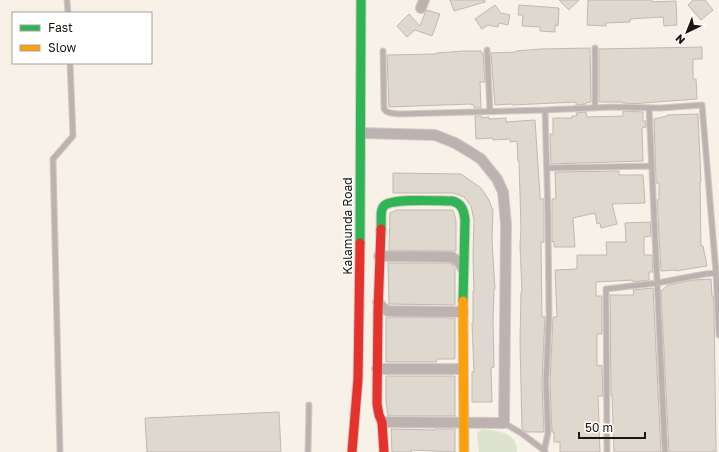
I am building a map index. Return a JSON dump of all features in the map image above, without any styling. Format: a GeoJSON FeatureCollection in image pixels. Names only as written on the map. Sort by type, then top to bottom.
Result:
{"type":"FeatureCollection","features":[{"type":"Feature","properties":{"kind":"street","name":"Kalamunda Road"},"geometry":{"type":"LineString","coordinates":[[352,452],[358,379],[361,0]]}},
{"type":"Feature","properties":{"kind":"street"},"geometry":{"type":"LineString","coordinates":[[361,133],[435,135],[445,138],[460,146],[481,160],[497,179],[503,192],[506,224],[504,423],[382,422]]}},
{"type":"Feature","properties":{"kind":"street"},"geometry":{"type":"LineString","coordinates":[[384,452],[382,422],[377,404],[381,216],[385,205],[395,201],[456,202],[461,204],[464,213],[464,452]]}},
{"type":"Feature","properties":{"kind":"street"},"geometry":{"type":"LineString","coordinates":[[380,256],[452,257],[460,263],[463,272]]}},
{"type":"Feature","properties":{"kind":"street"},"geometry":{"type":"LineString","coordinates":[[378,302],[388,311],[463,312]]}},
{"type":"Feature","properties":{"kind":"street"},"geometry":{"type":"LineString","coordinates":[[377,369],[463,369]]}},
{"type":"Feature","properties":{"kind":"lane"},"geometry":{"type":"LineString","coordinates":[[67,0],[68,12]]}},
{"type":"Feature","properties":{"kind":"lane"},"geometry":{"type":"LineString","coordinates":[[595,48],[595,108]]}},
{"type":"Feature","properties":{"kind":"lane"},"geometry":{"type":"LineString","coordinates":[[488,50],[490,111]]}},
{"type":"Feature","properties":{"kind":"lane"},"geometry":{"type":"LineString","coordinates":[[383,51],[384,109],[386,112],[399,114],[595,108],[661,108],[702,105],[716,273],[719,335]]}},
{"type":"Feature","properties":{"kind":"lane"},"geometry":{"type":"LineString","coordinates":[[60,452],[53,159],[73,136],[70,64]]}},
{"type":"Feature","properties":{"kind":"lane"},"geometry":{"type":"LineString","coordinates":[[649,108],[665,452]]}},
{"type":"Feature","properties":{"kind":"lane"},"geometry":{"type":"LineString","coordinates":[[504,423],[521,433],[545,451],[548,433],[546,383],[549,314],[545,110]]}},
{"type":"Feature","properties":{"kind":"lane"},"geometry":{"type":"LineString","coordinates":[[547,168],[652,166]]}},
{"type":"Feature","properties":{"kind":"lane"},"geometry":{"type":"LineString","coordinates":[[607,452],[606,289],[657,284],[716,273]]}},
{"type":"Feature","properties":{"kind":"lane"},"geometry":{"type":"LineString","coordinates":[[308,452],[309,405]]}},
{"type":"Feature","properties":{"kind":"green space"},"geometry":{"type":"Polygon","coordinates":[[[482,429],[500,432],[510,436],[514,440],[517,452],[479,452],[477,433],[482,429]]]}},
{"type":"Feature","properties":{"kind":"building"},"geometry":{"type":"Polygon","coordinates":[[[450,0],[485,0],[485,2],[454,11],[450,0]]]}},
{"type":"Feature","properties":{"kind":"building"},"geometry":{"type":"Polygon","coordinates":[[[559,0],[579,0],[569,10],[559,0]]]}},
{"type":"Feature","properties":{"kind":"building"},"geometry":{"type":"Polygon","coordinates":[[[588,0],[652,0],[652,2],[676,1],[677,25],[664,26],[663,17],[630,19],[630,22],[606,23],[606,26],[587,25],[588,0]]]}},
{"type":"Feature","properties":{"kind":"building"},"geometry":{"type":"Polygon","coordinates":[[[693,0],[705,0],[713,10],[701,20],[688,5],[693,0]]]}},
{"type":"Feature","properties":{"kind":"building"},"geometry":{"type":"Polygon","coordinates":[[[495,5],[501,13],[510,15],[508,25],[499,23],[498,27],[488,25],[482,29],[475,19],[495,5]]]}},
{"type":"Feature","properties":{"kind":"building"},"geometry":{"type":"Polygon","coordinates":[[[519,5],[559,8],[558,26],[555,25],[555,32],[540,31],[540,27],[522,26],[523,15],[518,15],[519,5]]]}},
{"type":"Feature","properties":{"kind":"building"},"geometry":{"type":"Polygon","coordinates":[[[427,10],[440,14],[432,36],[415,30],[407,37],[397,26],[409,14],[420,26],[427,10]]]}},
{"type":"Feature","properties":{"kind":"building"},"geometry":{"type":"Polygon","coordinates":[[[702,47],[702,59],[693,59],[693,79],[696,79],[697,99],[643,104],[599,102],[599,49],[702,47]]]}},
{"type":"Feature","properties":{"kind":"building"},"geometry":{"type":"Polygon","coordinates":[[[590,48],[591,102],[576,105],[576,102],[495,105],[491,53],[541,49],[590,48]]]}},
{"type":"Feature","properties":{"kind":"building"},"geometry":{"type":"Polygon","coordinates":[[[481,51],[481,53],[483,53],[485,82],[480,82],[481,108],[474,108],[474,105],[471,104],[389,107],[387,55],[436,54],[481,51]]]}},
{"type":"Feature","properties":{"kind":"building"},"geometry":{"type":"Polygon","coordinates":[[[623,111],[643,112],[643,121],[646,121],[646,127],[642,128],[643,161],[551,164],[550,134],[553,134],[553,118],[572,118],[572,116],[577,116],[576,113],[586,112],[587,117],[623,116],[623,111]]]}},
{"type":"Feature","properties":{"kind":"building"},"geometry":{"type":"Polygon","coordinates":[[[698,114],[701,182],[701,246],[703,246],[707,266],[676,271],[661,271],[657,200],[659,200],[659,183],[656,183],[654,119],[667,115],[698,114]]]}},
{"type":"Feature","properties":{"kind":"building"},"geometry":{"type":"Polygon","coordinates":[[[475,116],[482,116],[482,118],[489,117],[489,119],[506,118],[506,122],[535,120],[540,199],[544,199],[544,242],[541,242],[542,317],[545,317],[542,383],[544,432],[526,432],[522,429],[520,342],[522,292],[520,245],[521,228],[517,141],[510,142],[510,139],[493,140],[493,138],[476,139],[475,116]]]}},
{"type":"Feature","properties":{"kind":"building"},"geometry":{"type":"Polygon","coordinates":[[[619,171],[619,175],[643,175],[645,203],[612,204],[617,224],[601,228],[600,223],[597,224],[595,213],[573,218],[575,247],[554,247],[554,241],[552,242],[552,199],[556,199],[555,172],[619,171]]]}},
{"type":"Feature","properties":{"kind":"building"},"geometry":{"type":"Polygon","coordinates":[[[393,173],[461,174],[481,188],[493,209],[492,240],[495,289],[493,321],[494,367],[491,368],[492,402],[472,402],[472,372],[474,372],[472,323],[474,291],[474,220],[471,206],[464,197],[454,193],[393,193],[393,173]]]}},
{"type":"Feature","properties":{"kind":"building"},"geometry":{"type":"Polygon","coordinates":[[[397,210],[453,210],[456,220],[456,251],[389,250],[390,213],[397,210]]]}},
{"type":"Feature","properties":{"kind":"building"},"geometry":{"type":"Polygon","coordinates":[[[650,222],[651,236],[644,237],[644,255],[652,255],[653,272],[649,272],[649,280],[633,282],[633,280],[596,282],[596,296],[602,296],[602,334],[597,334],[597,366],[602,365],[603,396],[598,396],[600,452],[560,452],[560,442],[554,442],[554,432],[552,432],[550,383],[553,317],[557,317],[555,270],[577,269],[577,255],[607,255],[606,242],[626,242],[625,223],[650,222]]]}},
{"type":"Feature","properties":{"kind":"building"},"geometry":{"type":"Polygon","coordinates":[[[388,263],[450,263],[455,268],[455,305],[389,304],[388,263]]]}},
{"type":"Feature","properties":{"kind":"building"},"geometry":{"type":"Polygon","coordinates":[[[711,279],[714,305],[716,452],[669,452],[661,291],[668,285],[694,280],[711,279]]]}},
{"type":"Feature","properties":{"kind":"building"},"geometry":{"type":"Polygon","coordinates":[[[653,288],[661,452],[614,452],[612,395],[611,396],[610,295],[634,295],[633,290],[653,288]]]}},
{"type":"Feature","properties":{"kind":"building"},"geometry":{"type":"Polygon","coordinates":[[[386,317],[455,318],[455,359],[437,359],[436,362],[386,362],[386,317]]]}},
{"type":"Feature","properties":{"kind":"building"},"geometry":{"type":"Polygon","coordinates":[[[386,376],[455,376],[455,416],[388,416],[386,402],[386,376]]]}},
{"type":"Feature","properties":{"kind":"building"},"geometry":{"type":"Polygon","coordinates":[[[279,412],[281,452],[147,452],[145,418],[279,412]]]}},
{"type":"Feature","properties":{"kind":"building"},"geometry":{"type":"Polygon","coordinates":[[[391,429],[455,429],[455,452],[411,450],[411,452],[392,452],[391,429]]]}},
{"type":"Feature","properties":{"kind":"traffic: fast"},"geometry":{"type":"LineString","coordinates":[[360,243],[361,0]]}},
{"type":"Feature","properties":{"kind":"traffic: fast"},"geometry":{"type":"LineString","coordinates":[[381,229],[382,209],[385,205],[390,203],[398,201],[428,200],[452,201],[458,204],[463,211],[465,220],[463,301]]}},
{"type":"Feature","properties":{"kind":"traffic: slow"},"geometry":{"type":"LineString","coordinates":[[463,301],[464,452]]}},
{"type":"Feature","properties":{"kind":"traffic: jam"},"geometry":{"type":"LineString","coordinates":[[381,229],[377,404],[382,422],[384,452]]}},
{"type":"Feature","properties":{"kind":"traffic: jam"},"geometry":{"type":"LineString","coordinates":[[352,452],[358,379],[360,243]]}}]}
